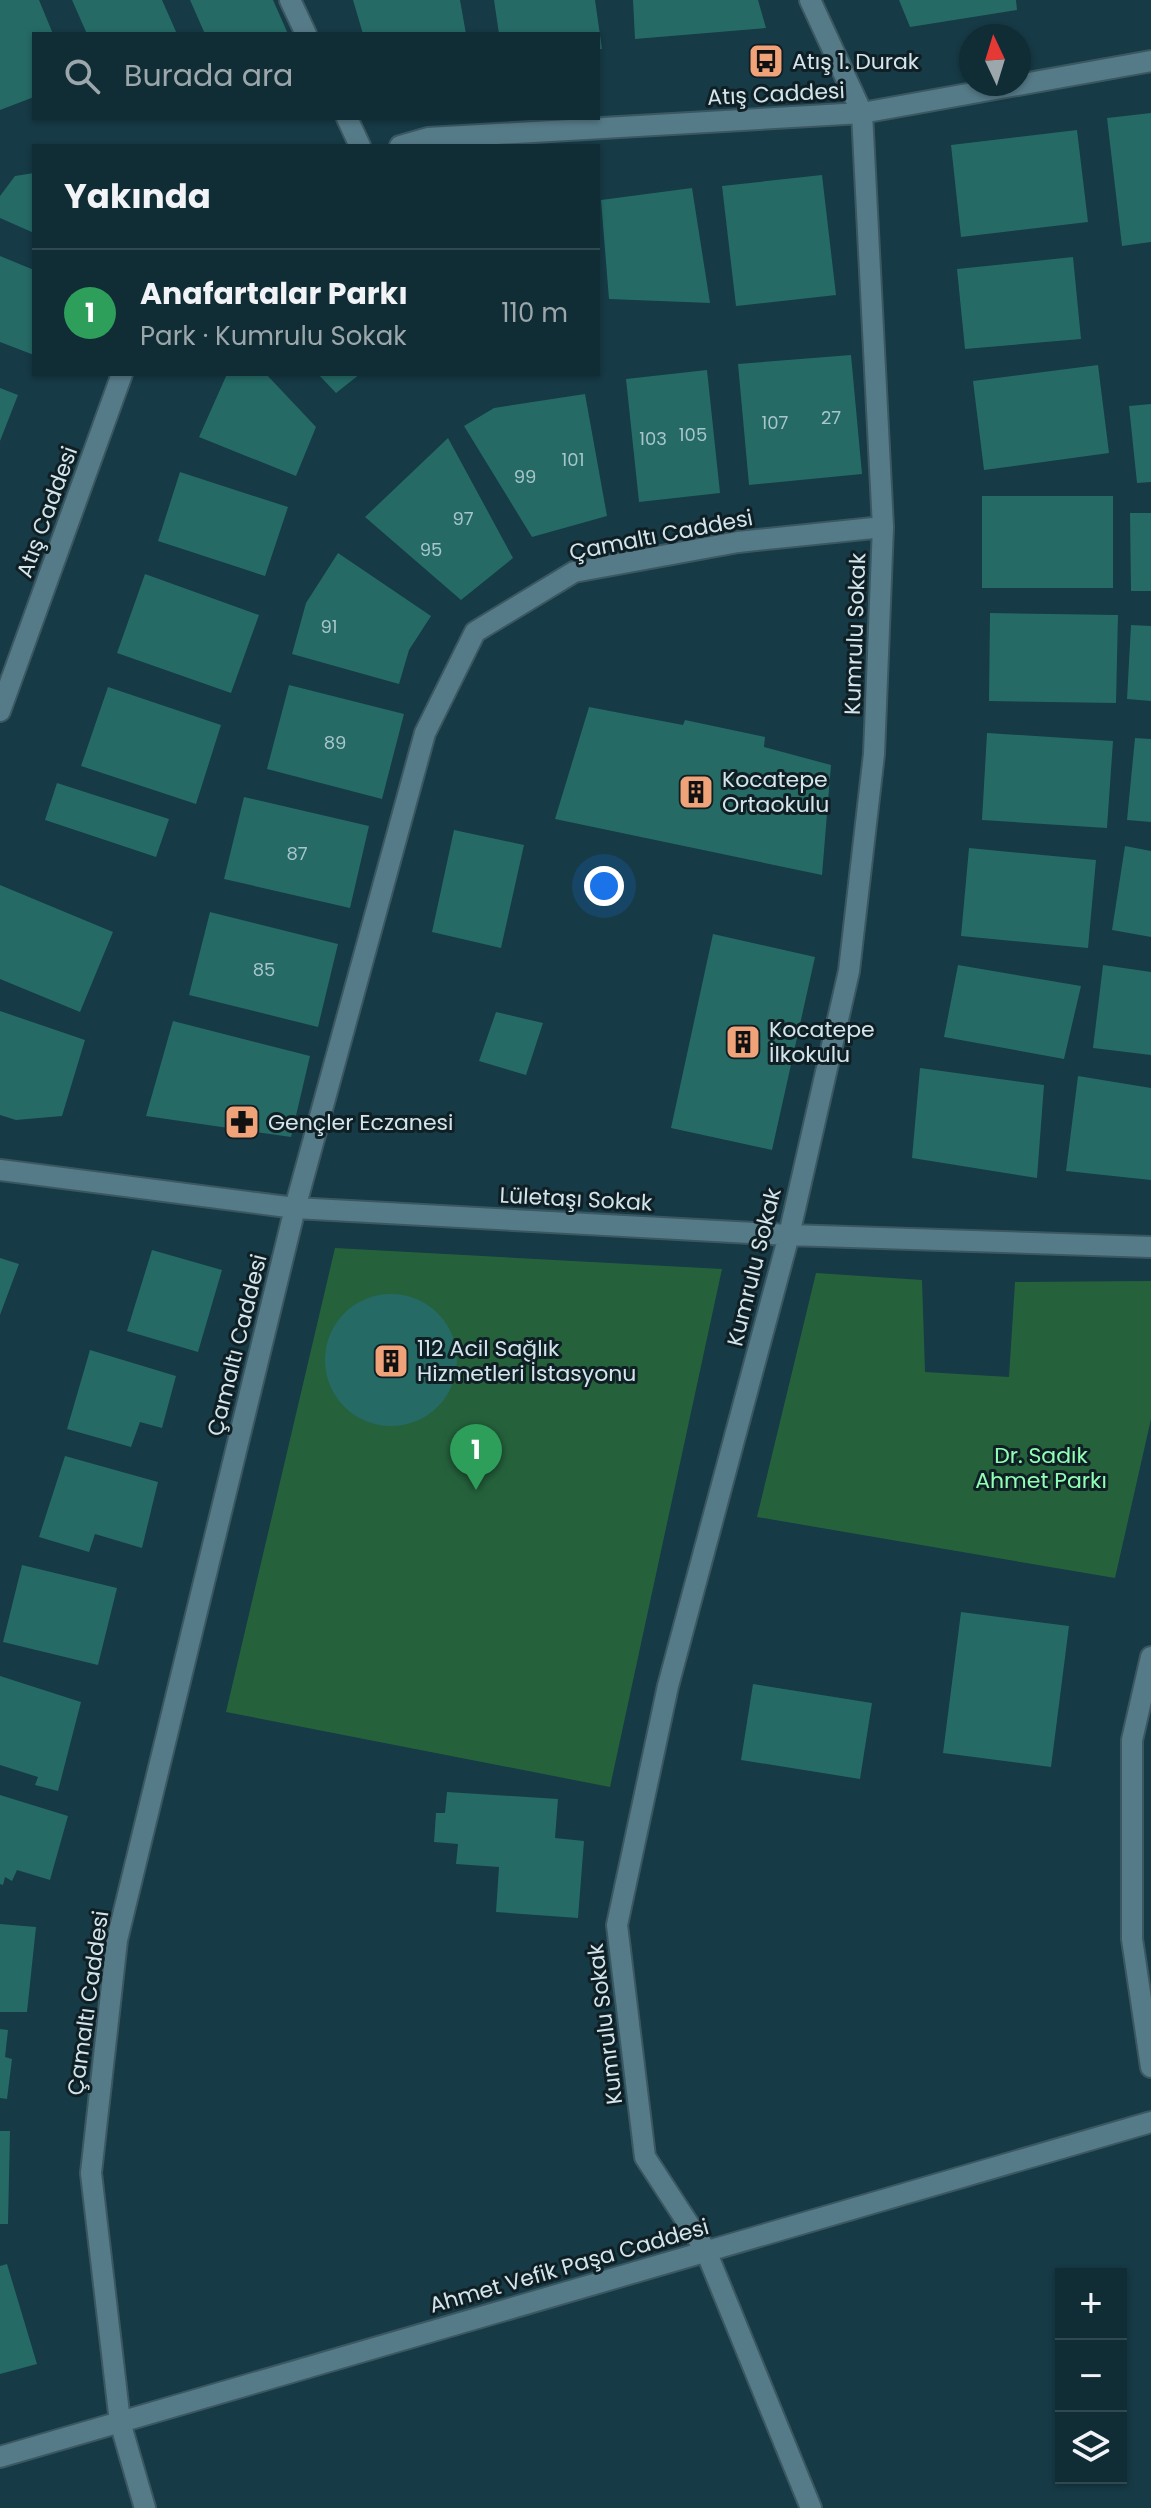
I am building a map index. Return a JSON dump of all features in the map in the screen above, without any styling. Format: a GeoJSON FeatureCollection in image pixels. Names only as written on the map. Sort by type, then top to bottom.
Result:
{"type":"FeatureCollection","features":[{"type":"Feature","properties":{"kind":"street"},"geometry":{"type":"LineString","coordinates":[[290,0],[305,32]]}},
{"type":"Feature","properties":{"kind":"street","name":"Kumrulu Sokak"},"geometry":{"type":"LineString","coordinates":[[810,0],[862,113],[883,527],[874,754],[849,971],[789,1235],[668,1686],[617,1925],[645,2157],[706,2251],[811,2508]]}},
{"type":"Feature","properties":{"kind":"street","name":"Atış Caddesi"},"geometry":{"type":"LineString","coordinates":[[407,144],[428,138],[862,113],[1151,61]]}},
{"type":"Feature","properties":{"kind":"street"},"geometry":{"type":"LineString","coordinates":[[348,120],[359,144]]}},
{"type":"Feature","properties":{"kind":"street","name":"Atış Caddesi"},"geometry":{"type":"LineString","coordinates":[[0,711],[121,376]]}},
{"type":"Feature","properties":{"kind":"street","name":"Çamaltı Caddesi"},"geometry":{"type":"LineString","coordinates":[[145,2508],[120,2422],[91,2173],[117,1940],[295,1208],[425,733],[475,632],[574,572],[738,542],[883,527]]}},
{"type":"Feature","properties":{"kind":"street","name":"Lületaşı Sokak"},"geometry":{"type":"LineString","coordinates":[[0,1170],[295,1208],[789,1235],[1151,1247]]}},
{"type":"Feature","properties":{"kind":"street"},"geometry":{"type":"LineString","coordinates":[[1151,1657],[1132,1740],[1132,1939],[1151,2067]]}},
{"type":"Feature","properties":{"kind":"street","name":"Ahmet Vefik Paşa Caddesi"},"geometry":{"type":"LineString","coordinates":[[0,2457],[1151,2122]]}},
{"type":"Feature","properties":{"kind":"green space"},"geometry":{"type":"Polygon","coordinates":[[[335,1248],[722,1269],[610,1787],[226,1712],[335,1248]]]}},
{"type":"Feature","properties":{"kind":"green space","name":"Dr. Sadık Ahmet Parkı"},"geometry":{"type":"Polygon","coordinates":[[[816,1273],[922,1280],[925,1372],[1009,1377],[1015,1282],[1151,1281],[1151,1419],[1115,1578],[757,1517],[816,1273]]]}},
{"type":"Feature","properties":{"kind":"building"},"geometry":{"type":"Polygon","coordinates":[[[0,0],[39,0],[52,32],[32,32],[32,98],[0,110],[0,0]]]}},
{"type":"Feature","properties":{"kind":"building"},"geometry":{"type":"Polygon","coordinates":[[[72,0],[162,0],[176,32],[86,32],[72,0]]]}},
{"type":"Feature","properties":{"kind":"building"},"geometry":{"type":"Polygon","coordinates":[[[190,0],[273,0],[287,32],[204,32],[190,0]]]}},
{"type":"Feature","properties":{"kind":"building"},"geometry":{"type":"Polygon","coordinates":[[[353,0],[460,0],[466,32],[362,32],[353,0]]]}},
{"type":"Feature","properties":{"kind":"building"},"geometry":{"type":"Polygon","coordinates":[[[494,0],[595,0],[600,32],[499,32],[494,0]]]}},
{"type":"Feature","properties":{"kind":"building"},"geometry":{"type":"Polygon","coordinates":[[[633,0],[758,0],[766,28],[635,39],[633,0]]]}},
{"type":"Feature","properties":{"kind":"building"},"geometry":{"type":"Polygon","coordinates":[[[899,0],[1016,0],[1017,10],[910,27],[899,0]]]}},
{"type":"Feature","properties":{"kind":"building"},"geometry":{"type":"Polygon","coordinates":[[[1151,113],[1151,242],[1122,246],[1107,118],[1151,113]]]}},
{"type":"Feature","properties":{"kind":"building"},"geometry":{"type":"Polygon","coordinates":[[[1077,130],[1088,222],[961,237],[951,145],[1077,130]]]}},
{"type":"Feature","properties":{"kind":"building"},"geometry":{"type":"Polygon","coordinates":[[[32,173],[32,232],[0,218],[0,196],[15,176],[32,173]]]}},
{"type":"Feature","properties":{"kind":"building"},"geometry":{"type":"Polygon","coordinates":[[[822,175],[836,295],[736,306],[722,186],[822,175]]]}},
{"type":"Feature","properties":{"kind":"building"},"geometry":{"type":"Polygon","coordinates":[[[692,188],[710,303],[609,299],[601,200],[692,188]]]}},
{"type":"Feature","properties":{"kind":"building"},"geometry":{"type":"Polygon","coordinates":[[[0,256],[32,269],[32,354],[0,342],[0,256]]]}},
{"type":"Feature","properties":{"kind":"building"},"geometry":{"type":"Polygon","coordinates":[[[1073,257],[1081,339],[965,349],[957,269],[1073,257]]]}},
{"type":"Feature","properties":{"kind":"building"},"geometry":{"type":"Polygon","coordinates":[[[851,355],[862,474],[749,485],[738,364],[851,355]]]}},
{"type":"Feature","properties":{"kind":"building"},"geometry":{"type":"Polygon","coordinates":[[[1098,365],[1109,453],[984,470],[973,381],[1098,365]]]}},
{"type":"Feature","properties":{"kind":"building"},"geometry":{"type":"Polygon","coordinates":[[[707,370],[720,493],[639,502],[626,379],[707,370]]]}},
{"type":"Feature","properties":{"kind":"building"},"geometry":{"type":"Polygon","coordinates":[[[226,376],[268,376],[316,427],[296,476],[199,437],[226,376]]]}},
{"type":"Feature","properties":{"kind":"building"},"geometry":{"type":"Polygon","coordinates":[[[320,376],[357,376],[336,393],[320,376]]]}},
{"type":"Feature","properties":{"kind":"building"},"geometry":{"type":"Polygon","coordinates":[[[0,388],[18,395],[0,441],[0,388]]]}},
{"type":"Feature","properties":{"kind":"building"},"geometry":{"type":"Polygon","coordinates":[[[585,394],[607,516],[532,537],[464,426],[494,408],[585,394]]]}},
{"type":"Feature","properties":{"kind":"building"},"geometry":{"type":"Polygon","coordinates":[[[1151,404],[1151,482],[1137,483],[1129,406],[1151,404]]]}},
{"type":"Feature","properties":{"kind":"building"},"geometry":{"type":"Polygon","coordinates":[[[448,438],[513,558],[461,600],[365,517],[448,438]]]}},
{"type":"Feature","properties":{"kind":"building"},"geometry":{"type":"Polygon","coordinates":[[[180,472],[288,507],[265,576],[158,541],[180,472]]]}},
{"type":"Feature","properties":{"kind":"building"},"geometry":{"type":"Polygon","coordinates":[[[982,496],[1113,496],[1113,588],[982,588],[982,496]]]}},
{"type":"Feature","properties":{"kind":"building"},"geometry":{"type":"Polygon","coordinates":[[[1130,513],[1151,513],[1151,591],[1131,591],[1130,513]]]}},
{"type":"Feature","properties":{"kind":"building"},"geometry":{"type":"Polygon","coordinates":[[[338,553],[431,616],[409,650],[399,684],[292,654],[306,603],[338,553]]]}},
{"type":"Feature","properties":{"kind":"building"},"geometry":{"type":"Polygon","coordinates":[[[145,574],[259,615],[231,693],[117,653],[145,574]]]}},
{"type":"Feature","properties":{"kind":"building"},"geometry":{"type":"Polygon","coordinates":[[[990,613],[1118,615],[1116,703],[989,701],[990,613]]]}},
{"type":"Feature","properties":{"kind":"building"},"geometry":{"type":"Polygon","coordinates":[[[1131,625],[1151,626],[1151,701],[1127,699],[1131,625]]]}},
{"type":"Feature","properties":{"kind":"building"},"geometry":{"type":"Polygon","coordinates":[[[289,685],[404,714],[382,799],[267,769],[289,685]]]}},
{"type":"Feature","properties":{"kind":"building"},"geometry":{"type":"Polygon","coordinates":[[[108,687],[221,725],[196,804],[81,766],[108,687]]]}},
{"type":"Feature","properties":{"kind":"building","name":"Kocatepe Ortaokulu"},"geometry":{"type":"Polygon","coordinates":[[[589,707],[683,725],[685,720],[765,737],[764,747],[831,765],[822,875],[555,819],[589,707]]]}},
{"type":"Feature","properties":{"kind":"building"},"geometry":{"type":"Polygon","coordinates":[[[987,733],[1113,741],[1107,828],[982,820],[987,733]]]}},
{"type":"Feature","properties":{"kind":"building"},"geometry":{"type":"Polygon","coordinates":[[[1135,738],[1151,739],[1151,822],[1127,820],[1135,738]]]}},
{"type":"Feature","properties":{"kind":"building"},"geometry":{"type":"Polygon","coordinates":[[[57,783],[169,819],[156,857],[45,820],[57,783]]]}},
{"type":"Feature","properties":{"kind":"building"},"geometry":{"type":"Polygon","coordinates":[[[244,797],[369,826],[350,908],[224,879],[244,797]]]}},
{"type":"Feature","properties":{"kind":"building"},"geometry":{"type":"Polygon","coordinates":[[[454,830],[524,845],[501,948],[432,932],[454,830]]]}},
{"type":"Feature","properties":{"kind":"building"},"geometry":{"type":"Polygon","coordinates":[[[1125,846],[1151,851],[1151,937],[1112,930],[1125,846]]]}},
{"type":"Feature","properties":{"kind":"building"},"geometry":{"type":"Polygon","coordinates":[[[969,848],[1096,860],[1088,948],[961,936],[969,848]]]}},
{"type":"Feature","properties":{"kind":"building"},"geometry":{"type":"Polygon","coordinates":[[[0,885],[113,932],[80,1012],[0,979],[0,885]]]}},
{"type":"Feature","properties":{"kind":"building"},"geometry":{"type":"Polygon","coordinates":[[[210,912],[338,944],[318,1027],[189,995],[210,912]]]}},
{"type":"Feature","properties":{"kind":"building","name":"Kocatepe İlkokulu"},"geometry":{"type":"Polygon","coordinates":[[[713,934],[815,957],[772,1150],[671,1128],[713,934]]]}},
{"type":"Feature","properties":{"kind":"building"},"geometry":{"type":"Polygon","coordinates":[[[958,965],[1081,986],[1064,1059],[944,1037],[958,965]]]}},
{"type":"Feature","properties":{"kind":"building"},"geometry":{"type":"Polygon","coordinates":[[[1103,965],[1151,972],[1151,1055],[1093,1048],[1103,965]]]}},
{"type":"Feature","properties":{"kind":"building"},"geometry":{"type":"Polygon","coordinates":[[[0,1011],[85,1040],[62,1116],[16,1120],[0,1115],[0,1011]]]}},
{"type":"Feature","properties":{"kind":"building"},"geometry":{"type":"Polygon","coordinates":[[[496,1012],[543,1023],[526,1075],[479,1061],[496,1012]]]}},
{"type":"Feature","properties":{"kind":"building"},"geometry":{"type":"Polygon","coordinates":[[[173,1021],[310,1056],[291,1137],[146,1116],[173,1021]]]}},
{"type":"Feature","properties":{"kind":"building"},"geometry":{"type":"Polygon","coordinates":[[[920,1068],[1044,1085],[1037,1178],[912,1158],[920,1068]]]}},
{"type":"Feature","properties":{"kind":"building"},"geometry":{"type":"Polygon","coordinates":[[[1078,1076],[1151,1088],[1151,1180],[1066,1171],[1078,1076]]]}},
{"type":"Feature","properties":{"kind":"building"},"geometry":{"type":"Polygon","coordinates":[[[152,1250],[222,1270],[198,1352],[127,1331],[152,1250]]]}},
{"type":"Feature","properties":{"kind":"building"},"geometry":{"type":"Polygon","coordinates":[[[0,1258],[19,1264],[0,1315],[0,1258]]]}},
{"type":"Feature","properties":{"kind":"building","name":"112 Acil Sağlık Hizmetleri İstasyonu"},"geometry":{"type":"Polygon","coordinates":[[[391,1294],[416,1299],[437,1314],[452,1335],[457,1360],[452,1385],[437,1406],[416,1421],[391,1426],[366,1421],[345,1406],[330,1385],[325,1360],[330,1335],[345,1314],[366,1299],[391,1294]]]}},
{"type":"Feature","properties":{"kind":"building"},"geometry":{"type":"Polygon","coordinates":[[[90,1350],[176,1376],[162,1428],[140,1422],[131,1447],[67,1429],[90,1350]]]}},
{"type":"Feature","properties":{"kind":"building"},"geometry":{"type":"Polygon","coordinates":[[[65,1456],[158,1482],[142,1548],[95,1534],[89,1552],[39,1537],[65,1456]]]}},
{"type":"Feature","properties":{"kind":"building"},"geometry":{"type":"Polygon","coordinates":[[[22,1565],[117,1588],[98,1665],[3,1642],[22,1565]]]}},
{"type":"Feature","properties":{"kind":"building"},"geometry":{"type":"Polygon","coordinates":[[[961,1612],[1069,1626],[1051,1767],[943,1753],[961,1612]]]}},
{"type":"Feature","properties":{"kind":"building"},"geometry":{"type":"Polygon","coordinates":[[[0,1676],[81,1702],[58,1791],[35,1785],[38,1777],[0,1765],[0,1676]]]}},
{"type":"Feature","properties":{"kind":"building"},"geometry":{"type":"Polygon","coordinates":[[[753,1684],[872,1703],[860,1779],[741,1760],[753,1684]]]}},
{"type":"Feature","properties":{"kind":"building"},"geometry":{"type":"Polygon","coordinates":[[[447,1792],[558,1799],[555,1838],[584,1841],[578,1918],[496,1912],[499,1867],[456,1864],[458,1844],[434,1842],[436,1813],[445,1813],[447,1792]]]}},
{"type":"Feature","properties":{"kind":"building"},"geometry":{"type":"Polygon","coordinates":[[[0,1795],[68,1816],[50,1880],[17,1870],[12,1881],[5,1877],[3,1885],[0,1884],[0,1795]]]}},
{"type":"Feature","properties":{"kind":"building"},"geometry":{"type":"Polygon","coordinates":[[[0,1924],[36,1927],[27,2012],[0,2012],[0,1924]]]}},
{"type":"Feature","properties":{"kind":"building"},"geometry":{"type":"Polygon","coordinates":[[[0,2029],[8,2030],[5,2057],[12,2059],[7,2099],[0,2098],[0,2029]]]}},
{"type":"Feature","properties":{"kind":"building"},"geometry":{"type":"Polygon","coordinates":[[[0,2131],[10,2131],[8,2224],[0,2224],[0,2131]]]}},
{"type":"Feature","properties":{"kind":"building"},"geometry":{"type":"Polygon","coordinates":[[[7,2264],[37,2364],[0,2374],[0,2266],[7,2264]]]}},
{"type":"Feature","properties":{"kind":"place","name":"Atış 1. Durak"},"geometry":{"type":"Point","coordinates":[766,61]}},
{"type":"Feature","properties":{"kind":"place","name":"Kocatepe Ortaokulu"},"geometry":{"type":"Point","coordinates":[696,792]}},
{"type":"Feature","properties":{"kind":"place","name":"Kocatepe İlkokulu"},"geometry":{"type":"Point","coordinates":[743,1042]}},
{"type":"Feature","properties":{"kind":"place","name":"Gençler Eczanesi"},"geometry":{"type":"Point","coordinates":[242,1122]}},
{"type":"Feature","properties":{"kind":"place","name":"112 Acil Sağlık Hizmetleri İstasyonu"},"geometry":{"type":"Point","coordinates":[391,1361]}},
{"type":"Feature","properties":{"kind":"place","name":"Anafartalar Parkı"},"geometry":{"type":"Point","coordinates":[476,1490]}}]}
